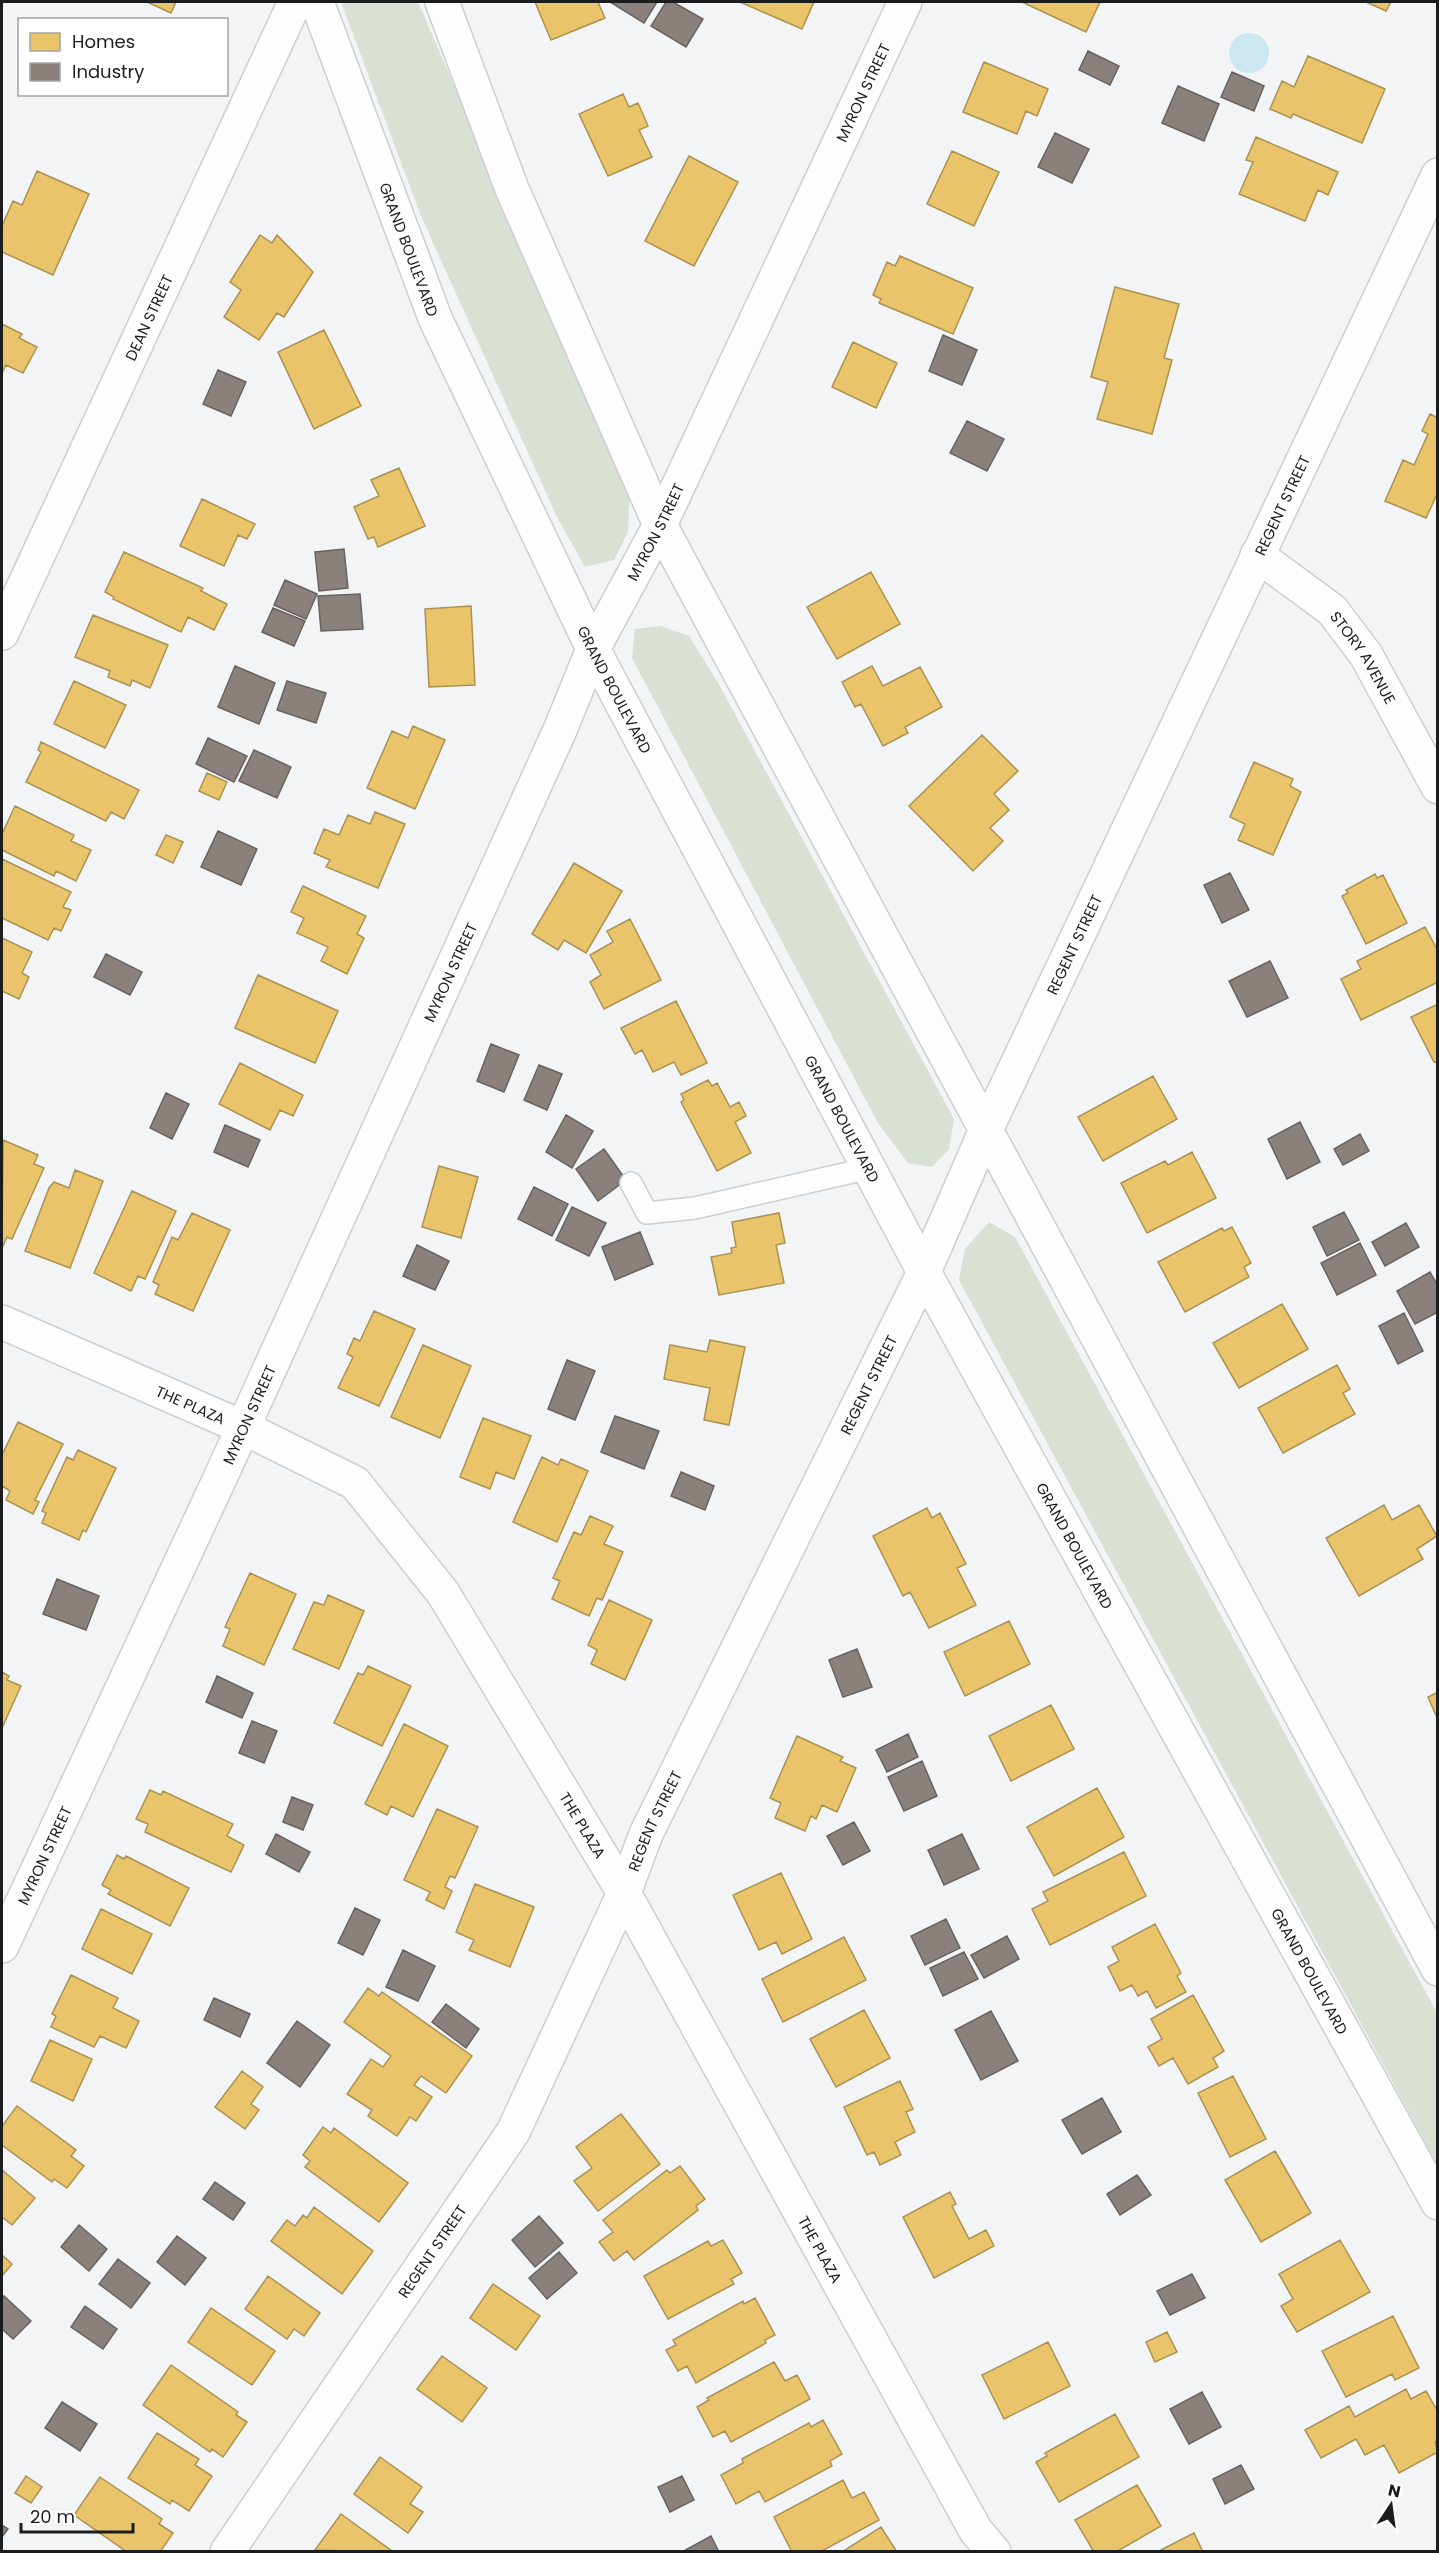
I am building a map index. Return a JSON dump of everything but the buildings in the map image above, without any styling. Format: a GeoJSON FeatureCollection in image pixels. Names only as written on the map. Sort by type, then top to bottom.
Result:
{"type":"FeatureCollection","features":[{"type":"Feature","properties":{"kind":"street","name":"DEAN STREET"},"geometry":{"type":"LineString","coordinates":[[2,633],[296,2]]}},
{"type":"Feature","properties":{"kind":"street","name":"GRAND BOULEVARD"},"geometry":{"type":"LineString","coordinates":[[317,2],[435,318],[593,650],[924,1272],[1437,2203]]}},
{"type":"Feature","properties":{"kind":"street"},"geometry":{"type":"LineString","coordinates":[[442,2],[512,189],[660,525],[1437,1969]]}},
{"type":"Feature","properties":{"kind":"street","name":"MYRON STREET"},"geometry":{"type":"LineString","coordinates":[[2,1946],[242,1427],[555,740],[593,650],[660,525],[905,2]]}},
{"type":"Feature","properties":{"kind":"street","name":"REGENT STREET"},"geometry":{"type":"LineString","coordinates":[[227,2552],[513,2132],[624,1893],[646,1834],[924,1272],[985,1132],[1437,175]]}},
{"type":"Feature","properties":{"kind":"street","name":"STORY AVENUE"},"geometry":{"type":"LineString","coordinates":[[1257,555],[1332,610],[1366,655],[1437,787]]}},
{"type":"Feature","properties":{"kind":"street","name":"THE PLAZA"},"geometry":{"type":"LineString","coordinates":[[2,1322],[242,1427],[355,1483],[443,1593],[624,1893],[976,2531],[994,2552]]}},
{"type":"Feature","properties":{"kind":"lane"},"geometry":{"type":"LineString","coordinates":[[631,1183],[647,1213],[695,1208],[870,1168]]}},
{"type":"Feature","properties":{"kind":"shaded area"},"geometry":{"type":"Polygon","coordinates":[[[341,2],[418,2],[630,493],[628,532],[614,560],[585,567],[557,517],[421,216],[341,2]]]}},
{"type":"Feature","properties":{"kind":"shaded area"},"geometry":{"type":"Polygon","coordinates":[[[661,626],[689,636],[717,681],[954,1119],[949,1149],[932,1167],[908,1163],[878,1123],[632,658],[635,629],[661,626]]]}},
{"type":"Feature","properties":{"kind":"shaded area"},"geometry":{"type":"Polygon","coordinates":[[[989,1222],[1015,1237],[1437,2013],[1437,2164],[959,1280],[965,1249],[989,1222]]]}},
{"type":"Feature","properties":{"kind":"water"},"geometry":{"type":"Polygon","coordinates":[[[1249,33],[1257,34],[1263,39],[1268,45],[1268,61],[1263,67],[1257,72],[1249,73],[1241,72],[1235,67],[1230,61],[1229,53],[1230,45],[1235,39],[1241,34],[1249,33]]]}}]}
